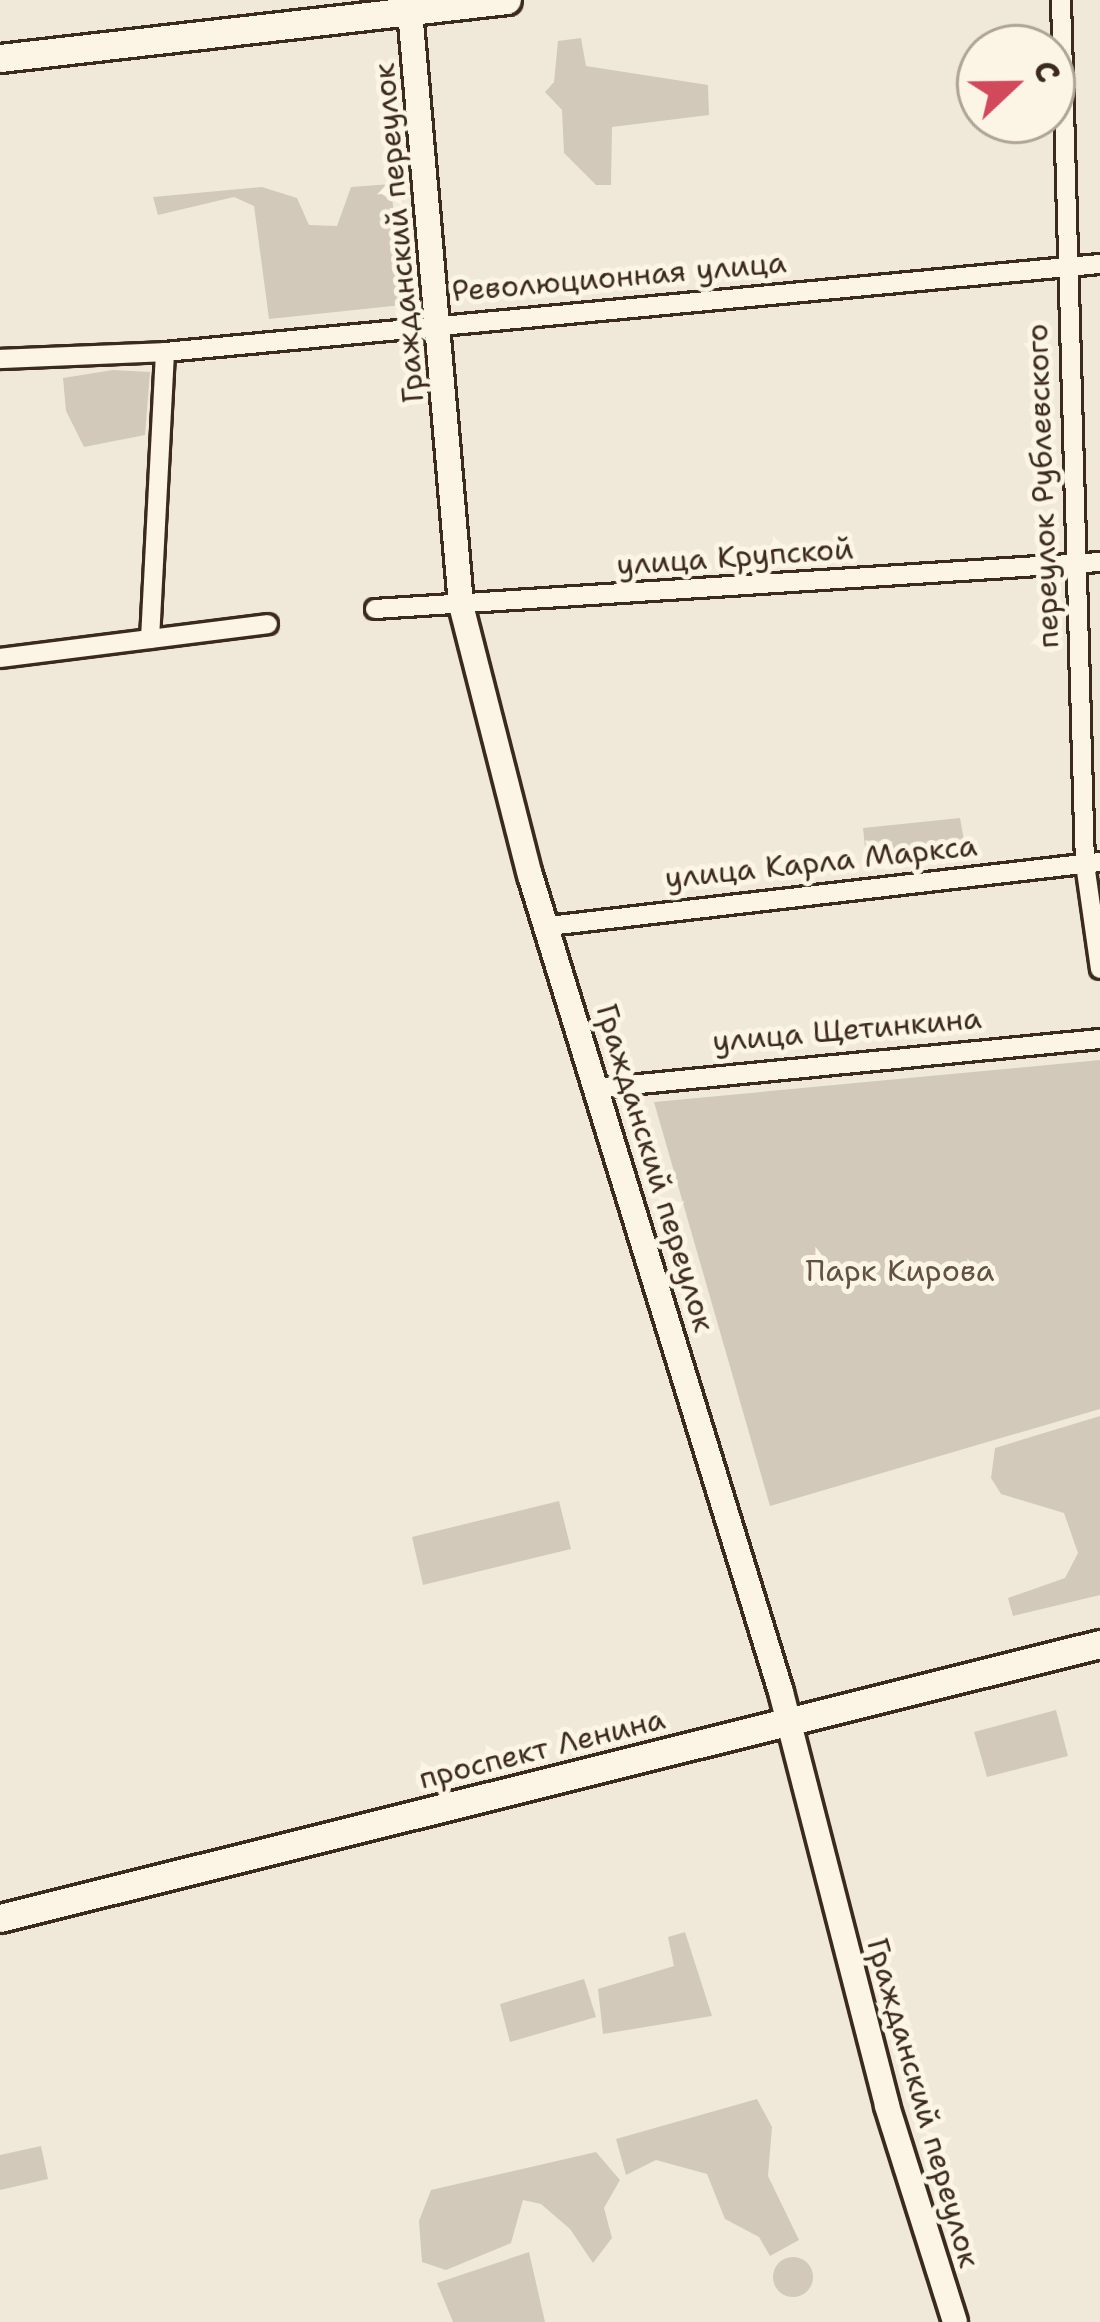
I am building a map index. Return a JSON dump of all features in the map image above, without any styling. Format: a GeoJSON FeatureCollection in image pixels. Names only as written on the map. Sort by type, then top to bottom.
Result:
{"type":"FeatureCollection","features":[{"type":"Feature","properties":{"kind":"main road"},"geometry":{"type":"LineString","coordinates":[[0,58],[507,0]]}},
{"type":"Feature","properties":{"kind":"main road","name":"проспект Ленина"},"geometry":{"type":"LineString","coordinates":[[0,1918],[1100,1644]]}},
{"type":"Feature","properties":{"kind":"street","name":"переулок Рублевского"},"geometry":{"type":"LineString","coordinates":[[1061,0],[1076,564],[1100,970]]}},
{"type":"Feature","properties":{"kind":"street","name":"Гражданский переулок"},"geometry":{"type":"LineString","coordinates":[[410,11],[461,605],[549,926],[789,1722],[887,2105],[956,2322]]}},
{"type":"Feature","properties":{"kind":"street","name":"Революционная улица"},"geometry":{"type":"LineString","coordinates":[[0,359],[165,352],[1100,264]]}},
{"type":"Feature","properties":{"kind":"street"},"geometry":{"type":"LineString","coordinates":[[150,639],[165,352]]}},
{"type":"Feature","properties":{"kind":"street","name":"улица Крупской"},"geometry":{"type":"LineString","coordinates":[[375,609],[1100,562]]}},
{"type":"Feature","properties":{"kind":"street"},"geometry":{"type":"LineString","coordinates":[[0,658],[268,624]]}},
{"type":"Feature","properties":{"kind":"street","name":"улица Карла Маркса"},"geometry":{"type":"LineString","coordinates":[[549,926],[1093,863]]}},
{"type":"Feature","properties":{"kind":"street","name":"улица Щетинкина"},"geometry":{"type":"LineString","coordinates":[[599,1088],[1100,1039]]}},
{"type":"Feature","properties":{"kind":"green space"},"geometry":{"type":"Polygon","coordinates":[[[581,38],[586,66],[708,85],[709,115],[612,127],[611,185],[596,185],[564,153],[562,110],[545,92],[554,82],[558,41],[581,38]]]}},
{"type":"Feature","properties":{"kind":"green space"},"geometry":{"type":"Polygon","coordinates":[[[391,184],[402,305],[269,319],[254,206],[234,197],[158,215],[153,197],[262,187],[297,198],[309,225],[337,226],[351,187],[391,184]]]}},
{"type":"Feature","properties":{"kind":"green space"},"geometry":{"type":"Polygon","coordinates":[[[113,370],[150,372],[145,435],[84,447],[66,411],[63,378],[113,370]]]}},
{"type":"Feature","properties":{"kind":"green space"},"geometry":{"type":"Polygon","coordinates":[[[960,818],[967,857],[867,866],[863,828],[960,818]]]}},
{"type":"Feature","properties":{"kind":"green space","name":"Парк Кирова"},"geometry":{"type":"Polygon","coordinates":[[[1100,1060],[1100,1409],[770,1506],[654,1102],[1100,1060]]]}},
{"type":"Feature","properties":{"kind":"green space"},"geometry":{"type":"Polygon","coordinates":[[[1100,1416],[1100,1595],[1013,1616],[1008,1598],[1065,1578],[1078,1553],[1064,1513],[1001,1494],[991,1478],[995,1448],[1100,1416]]]}},
{"type":"Feature","properties":{"kind":"green space"},"geometry":{"type":"Polygon","coordinates":[[[559,1501],[571,1549],[423,1585],[412,1537],[559,1501]]]}},
{"type":"Feature","properties":{"kind":"green space"},"geometry":{"type":"Polygon","coordinates":[[[1056,1710],[1068,1756],[987,1777],[974,1732],[1056,1710]]]}},
{"type":"Feature","properties":{"kind":"green space"},"geometry":{"type":"Polygon","coordinates":[[[685,1932],[712,2016],[603,2034],[598,1989],[674,1966],[668,1937],[685,1932]]]}},
{"type":"Feature","properties":{"kind":"green space"},"geometry":{"type":"Polygon","coordinates":[[[584,1979],[596,2017],[510,2042],[500,2004],[584,1979]]]}},
{"type":"Feature","properties":{"kind":"green space"},"geometry":{"type":"Polygon","coordinates":[[[757,2099],[772,2127],[768,2176],[799,2240],[770,2256],[759,2237],[725,2219],[707,2174],[656,2160],[626,2175],[616,2139],[757,2099]]]}},
{"type":"Feature","properties":{"kind":"green space"},"geometry":{"type":"Polygon","coordinates":[[[41,2146],[48,2179],[0,2190],[0,2155],[41,2146]]]}},
{"type":"Feature","properties":{"kind":"green space"},"geometry":{"type":"Polygon","coordinates":[[[596,2152],[620,2180],[604,2208],[612,2238],[593,2263],[570,2229],[541,2204],[523,2200],[511,2243],[446,2270],[422,2262],[419,2221],[431,2190],[596,2152]]]}},
{"type":"Feature","properties":{"kind":"green space"},"geometry":{"type":"Polygon","coordinates":[[[529,2252],[545,2322],[453,2322],[437,2283],[529,2252]]]}},
{"type":"Feature","properties":{"kind":"green space"},"geometry":{"type":"Polygon","coordinates":[[[793,2257],[807,2263],[813,2277],[807,2291],[793,2297],[779,2291],[773,2277],[779,2263],[793,2257]]]}}]}
